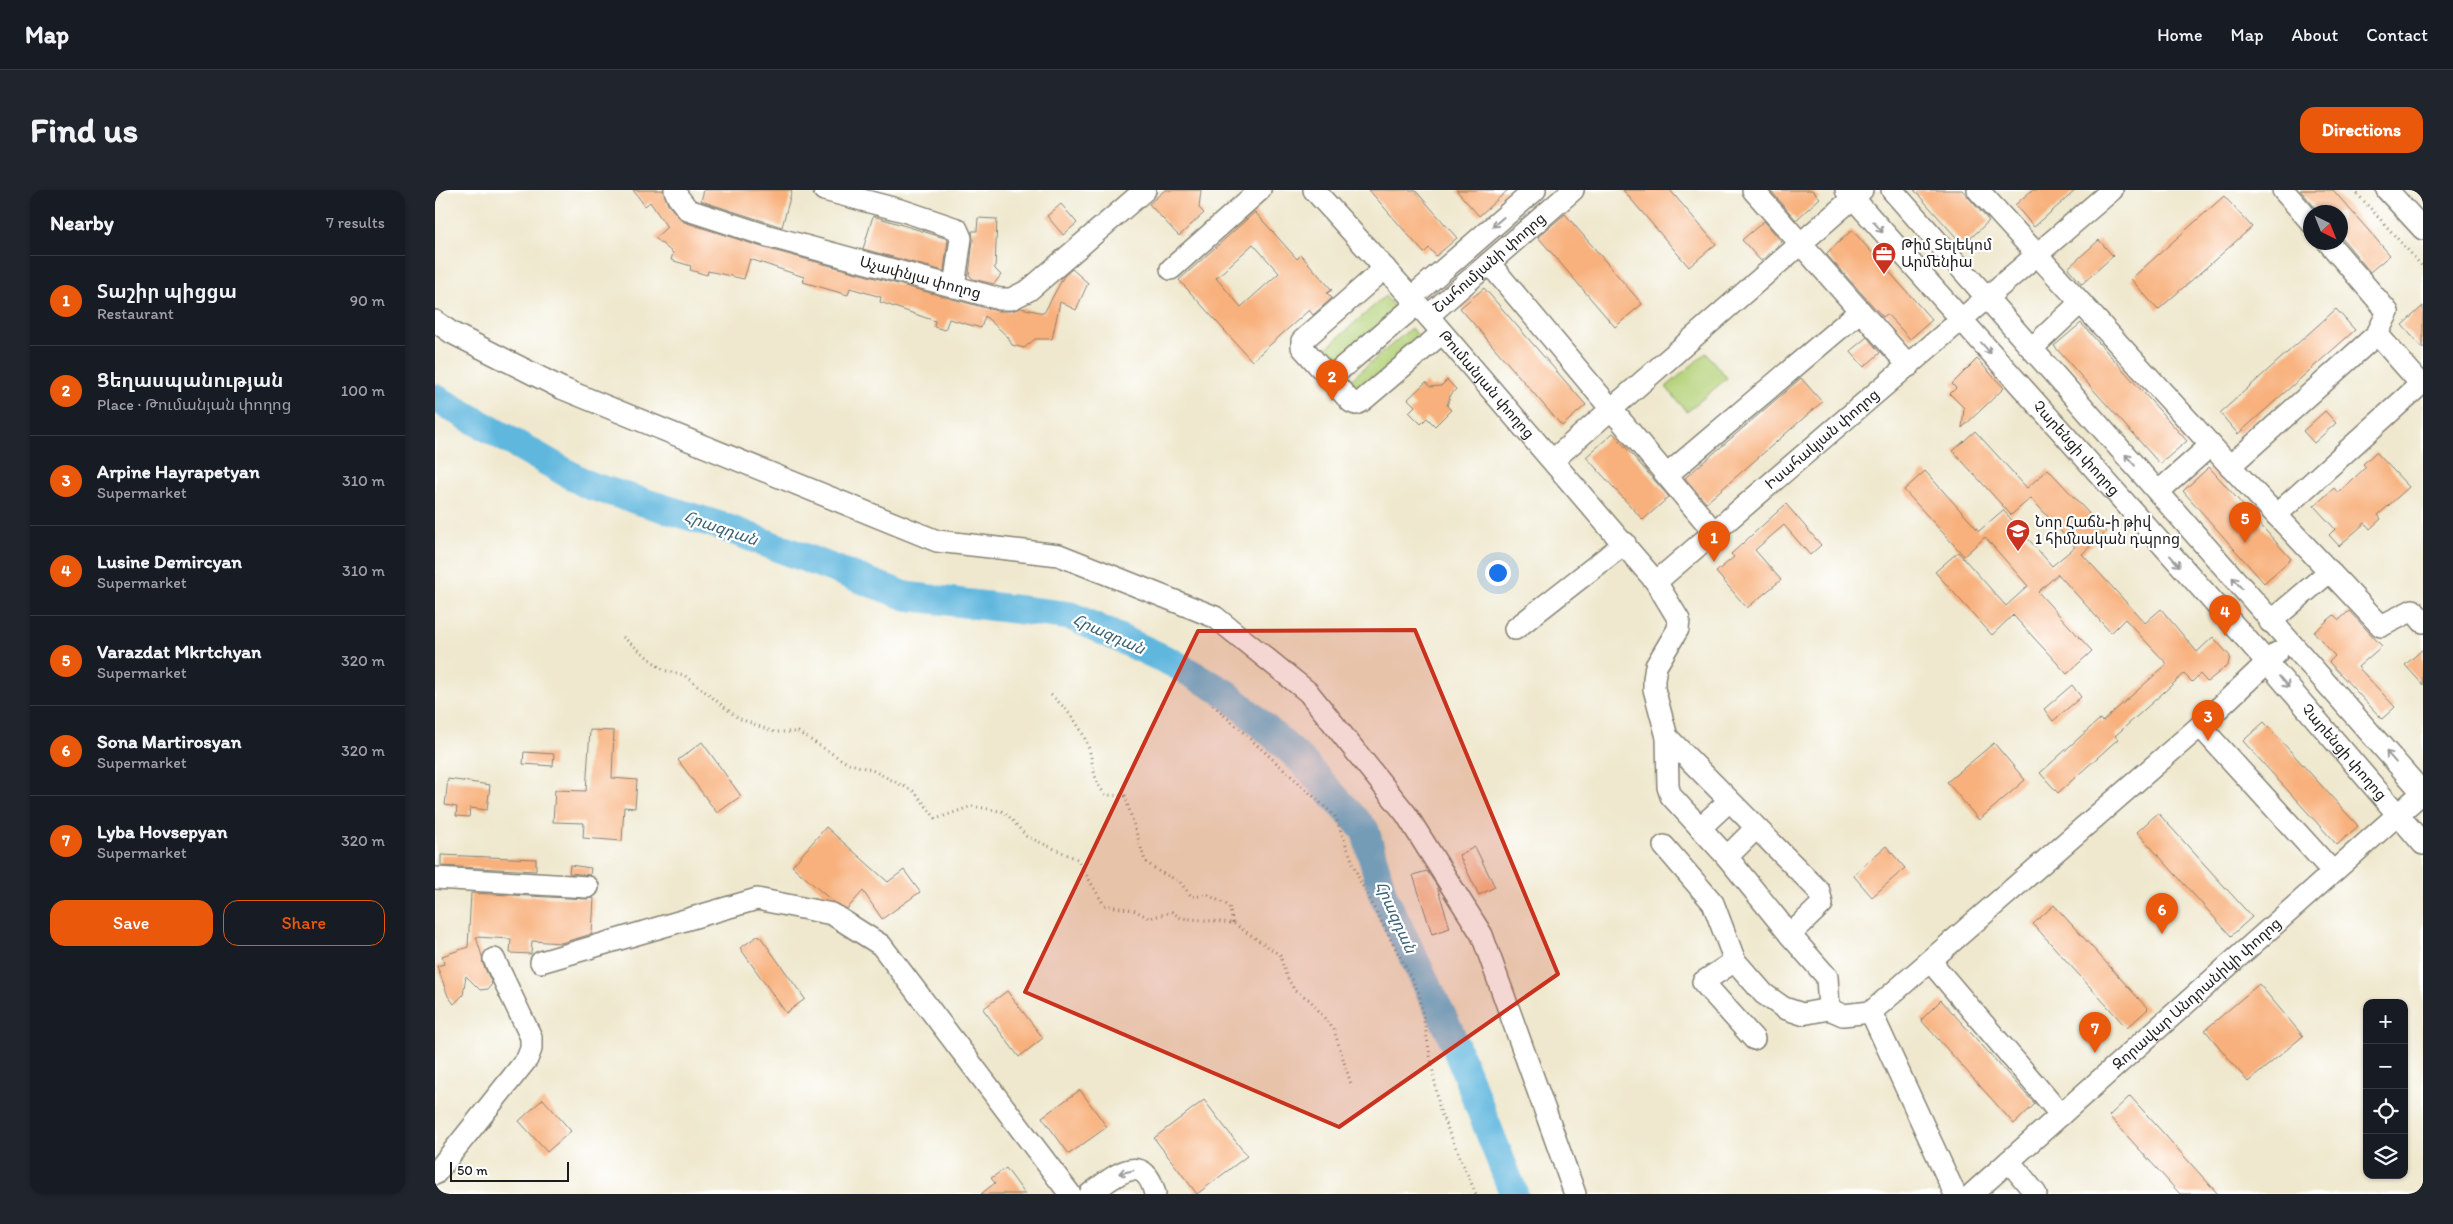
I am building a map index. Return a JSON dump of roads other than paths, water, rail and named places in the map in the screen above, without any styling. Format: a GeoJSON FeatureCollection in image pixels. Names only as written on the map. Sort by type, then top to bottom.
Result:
{"type":"FeatureCollection","features":[{"type":"Feature","properties":{"kind":"street","name":"Աչափնյա փողոց"},"geometry":{"type":"LineString","coordinates":[[675,190],[688,210],[768,236],[999,299],[1011,299],[1021,295],[1064,261],[1145,190]]}},
{"type":"Feature","properties":{"kind":"street"},"geometry":{"type":"LineString","coordinates":[[824,190],[904,211],[957,229],[961,238],[955,287]]}},
{"type":"Feature","properties":{"kind":"street"},"geometry":{"type":"LineString","coordinates":[[1171,269],[1260,190]]}},
{"type":"Feature","properties":{"kind":"street","name":"Թումանյան փողոց"},"geometry":{"type":"LineString","coordinates":[[1313,190],[1442,332],[1625,543],[1656,582],[1679,620],[1678,629],[1656,666],[1654,679],[1654,689],[1667,737]]}},
{"type":"Feature","properties":{"kind":"street","name":"Շահումյանի փողոց"},"geometry":{"type":"LineString","coordinates":[[1419,306],[1535,190]]}},
{"type":"Feature","properties":{"kind":"street","name":"Շահումյանի փողոց"},"geometry":{"type":"LineString","coordinates":[[1419,306],[1489,263],[1573,190]]}},
{"type":"Feature","properties":{"kind":"street"},"geometry":{"type":"LineString","coordinates":[[1753,190],[1909,366]]}},
{"type":"Feature","properties":{"kind":"street","name":"Չարենցի փողոց"},"geometry":{"type":"LineString","coordinates":[[1892,190],[2270,622],[2290,642],[2423,793]]}},
{"type":"Feature","properties":{"kind":"street"},"geometry":{"type":"LineString","coordinates":[[1978,190],[2230,466],[2381,626],[2413,610],[2423,622]]}},
{"type":"Feature","properties":{"kind":"street","name":"Իսահակյան փողոց"},"geometry":{"type":"LineString","coordinates":[[1656,582],[2112,190]]}},
{"type":"Feature","properties":{"kind":"street"},"geometry":{"type":"LineString","coordinates":[[2283,190],[2303,213]]}},
{"type":"Feature","properties":{"kind":"street"},"geometry":{"type":"LineString","coordinates":[[2387,190],[2423,230]]}},
{"type":"Feature","properties":{"kind":"street"},"geometry":{"type":"LineString","coordinates":[[1553,460],[1801,244],[1854,193]]}},
{"type":"Feature","properties":{"kind":"street","name":"Չարենցի փողոց"},"geometry":{"type":"LineString","coordinates":[[1854,193],[1961,321],[2267,662],[2423,844]]}},
{"type":"Feature","properties":{"kind":"street"},"geometry":{"type":"LineString","coordinates":[[2230,466],[2377,334],[2389,312],[2335,250]]}},
{"type":"Feature","properties":{"kind":"street"},"geometry":{"type":"LineString","coordinates":[[1489,263],[1714,532]]}},
{"type":"Feature","properties":{"kind":"street"},"geometry":{"type":"LineString","coordinates":[[1385,268],[1302,341],[1302,347],[1351,402],[1356,404],[1362,401],[1442,332]]}},
{"type":"Feature","properties":{"kind":"street"},"geometry":{"type":"LineString","coordinates":[[2032,348],[2081,303]]}},
{"type":"Feature","properties":{"kind":"street"},"geometry":{"type":"LineString","coordinates":[[1330,378],[1419,306]]}},
{"type":"Feature","properties":{"kind":"street"},"geometry":{"type":"LineString","coordinates":[[1667,475],[1860,311]]}},
{"type":"Feature","properties":{"kind":"street"},"geometry":{"type":"LineString","coordinates":[[435,321],[452,333],[561,388],[937,541],[1059,555],[1215,617],[1308,692],[1406,814],[1482,935],[1575,1194]]}},
{"type":"Feature","properties":{"kind":"street"},"geometry":{"type":"LineString","coordinates":[[2276,515],[2421,384],[2377,334]]}},
{"type":"Feature","properties":{"kind":"street"},"geometry":{"type":"LineString","coordinates":[[2158,492],[2211,445]]}},
{"type":"Feature","properties":{"kind":"street"},"geometry":{"type":"LineString","coordinates":[[1515,629],[1625,543]]}},
{"type":"Feature","properties":{"kind":"street"},"geometry":{"type":"LineString","coordinates":[[2270,622],[2330,571]]}},
{"type":"Feature","properties":{"kind":"street"},"geometry":{"type":"LineString","coordinates":[[1664,846],[1713,903],[1735,960],[1764,994],[1784,1008],[1802,1014],[1829,1009],[1843,1015],[1871,1012],[2200,726],[2290,642]]}},
{"type":"Feature","properties":{"kind":"street"},"geometry":{"type":"LineString","coordinates":[[2200,726],[2333,872]]}},
{"type":"Feature","properties":{"kind":"street"},"geometry":{"type":"LineString","coordinates":[[1667,737],[1819,891],[1822,897],[1822,904],[1790,935]]}},
{"type":"Feature","properties":{"kind":"street"},"geometry":{"type":"LineString","coordinates":[[1667,737],[1668,788],[1671,796],[1727,857],[1790,935],[1827,977],[1829,1009]]}},
{"type":"Feature","properties":{"kind":"street","name":"Զորավար Անդրանիկի փողոց"},"geometry":{"type":"LineString","coordinates":[[1972,1194],[2423,793]]}},
{"type":"Feature","properties":{"kind":"street"},"geometry":{"type":"LineString","coordinates":[[1700,828],[1729,801]]}},
{"type":"Feature","properties":{"kind":"street"},"geometry":{"type":"LineString","coordinates":[[1727,857],[1756,828]]}},
{"type":"Feature","properties":{"kind":"street"},"geometry":{"type":"LineString","coordinates":[[435,878],[588,887]]}},
{"type":"Feature","properties":{"kind":"street"},"geometry":{"type":"LineString","coordinates":[[541,962],[757,899],[832,914],[881,945],[1069,1194]]}},
{"type":"Feature","properties":{"kind":"street"},"geometry":{"type":"LineString","coordinates":[[435,1174],[527,1059],[531,1049],[531,1036],[494,960]]}},
{"type":"Feature","properties":{"kind":"street"},"geometry":{"type":"LineString","coordinates":[[1735,960],[1703,982],[1754,1040]]}},
{"type":"Feature","properties":{"kind":"street"},"geometry":{"type":"LineString","coordinates":[[1930,961],[2061,1115]]}},
{"type":"Feature","properties":{"kind":"street"},"geometry":{"type":"LineString","coordinates":[[1871,1012],[1955,1194]]}},
{"type":"Feature","properties":{"kind":"street"},"geometry":{"type":"LineString","coordinates":[[2009,1161],[2036,1194]]}},
{"type":"Feature","properties":{"kind":"street"},"geometry":{"type":"LineString","coordinates":[[1090,1194],[1119,1172],[1134,1170],[1149,1178],[1155,1194]]}},
{"type":"Feature","properties":{"kind":"waterway","name":"Հրազդան"},"geometry":{"type":"LineString","coordinates":[[435,398],[588,485],[721,526],[906,596],[1071,616],[1173,663],[1227,694],[1299,758],[1365,830],[1383,895],[1449,1030],[1514,1194]]}},
{"type":"Feature","properties":{"kind":"place","name":"Թիմ Տելեկոմ Արմենիա"},"geometry":{"type":"Point","coordinates":[1884,275]}},
{"type":"Feature","properties":{"kind":"place","name":"Ցեղասպանության"},"geometry":{"type":"Point","coordinates":[1332,401]}},
{"type":"Feature","properties":{"kind":"place","name":"Varazdat Mkrtchyan"},"geometry":{"type":"Point","coordinates":[2245,543]}},
{"type":"Feature","properties":{"kind":"place","name":"Նոր Հաճն-ի թիվ 1 հիմնական դպրոց"},"geometry":{"type":"Point","coordinates":[2018,552]}},
{"type":"Feature","properties":{"kind":"place","name":"Տաշիր պիցցա"},"geometry":{"type":"Point","coordinates":[1714,562]}},
{"type":"Feature","properties":{"kind":"place","name":"Lusine Demircyan"},"geometry":{"type":"Point","coordinates":[2225,636]}},
{"type":"Feature","properties":{"kind":"place","name":"Arpine Hayrapetyan"},"geometry":{"type":"Point","coordinates":[2208,741]}},
{"type":"Feature","properties":{"kind":"place","name":"Sona Martirosyan"},"geometry":{"type":"Point","coordinates":[2162,934]}},
{"type":"Feature","properties":{"kind":"place","name":"Lyba Hovsepyan"},"geometry":{"type":"Point","coordinates":[2095,1053]}}]}
